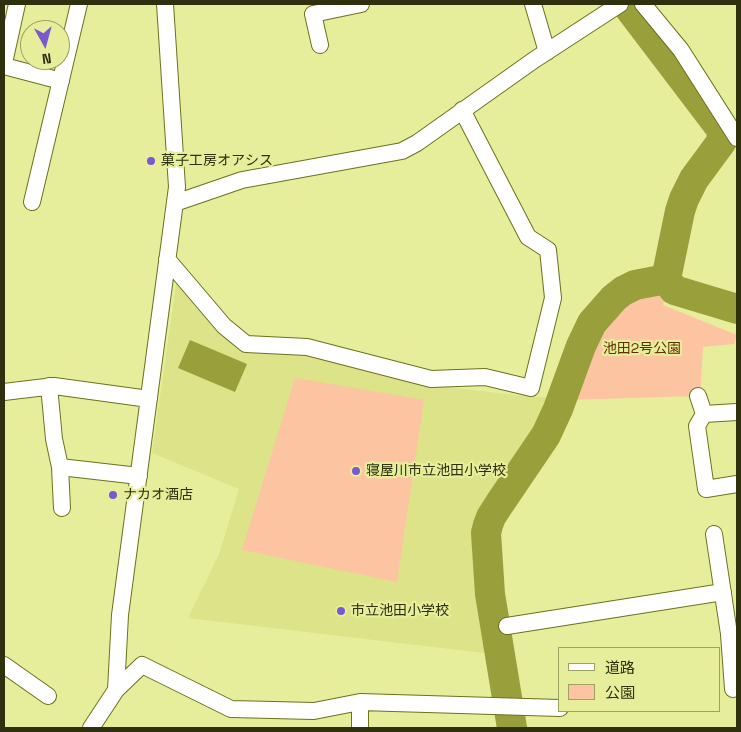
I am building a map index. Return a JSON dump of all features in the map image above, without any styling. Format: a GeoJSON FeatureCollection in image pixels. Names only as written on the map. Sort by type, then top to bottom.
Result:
{"type":"FeatureCollection","features":[{"type":"Feature","properties":{"kind":"street"},"geometry":{"type":"LineString","coordinates":[[17,4],[4,64],[61,81]]}},
{"type":"Feature","properties":{"kind":"street"},"geometry":{"type":"LineString","coordinates":[[32,202],[79,4]]}},
{"type":"Feature","properties":{"kind":"street"},"geometry":{"type":"LineString","coordinates":[[116,690],[120,614],[177,187],[165,4]]}},
{"type":"Feature","properties":{"kind":"street"},"geometry":{"type":"LineString","coordinates":[[320,45],[313,14],[336,6],[361,4]]}},
{"type":"Feature","properties":{"kind":"street"},"geometry":{"type":"LineString","coordinates":[[533,4],[547,52]]}},
{"type":"Feature","properties":{"kind":"street"},"geometry":{"type":"LineString","coordinates":[[642,4],[681,50],[737,138]]}},
{"type":"Feature","properties":{"kind":"street"},"geometry":{"type":"LineString","coordinates":[[175,203],[242,180],[402,151],[417,143],[534,60],[618,5]]}},
{"type":"Feature","properties":{"kind":"street"},"geometry":{"type":"LineString","coordinates":[[167,259],[224,326],[246,344],[307,347],[431,379],[485,377],[531,388],[553,298],[548,250],[528,237],[462,110]]}},
{"type":"Feature","properties":{"kind":"street"},"geometry":{"type":"LineString","coordinates":[[4,392],[49,386],[149,399]]}},
{"type":"Feature","properties":{"kind":"street"},"geometry":{"type":"LineString","coordinates":[[49,386],[54,439],[60,467],[62,508]]}},
{"type":"Feature","properties":{"kind":"street"},"geometry":{"type":"LineString","coordinates":[[698,396],[704,414],[697,426],[706,489],[737,484]]}},
{"type":"Feature","properties":{"kind":"street"},"geometry":{"type":"LineString","coordinates":[[704,414],[737,412]]}},
{"type":"Feature","properties":{"kind":"street"},"geometry":{"type":"LineString","coordinates":[[60,467],[139,476]]}},
{"type":"Feature","properties":{"kind":"street"},"geometry":{"type":"LineString","coordinates":[[714,534],[723,592],[733,633],[730,689]]}},
{"type":"Feature","properties":{"kind":"street"},"geometry":{"type":"LineString","coordinates":[[507,626],[723,592]]}},
{"type":"Feature","properties":{"kind":"street"},"geometry":{"type":"LineString","coordinates":[[4,665],[48,696]]}},
{"type":"Feature","properties":{"kind":"street"},"geometry":{"type":"LineString","coordinates":[[91,728],[116,690],[142,665],[232,709],[314,711],[360,702],[558,708]]}},
{"type":"Feature","properties":{"kind":"street"},"geometry":{"type":"LineString","coordinates":[[360,702],[360,728]]}},
{"type":"Feature","properties":{"kind":"shaded area","name":"寝屋川市立池田小学校"},"geometry":{"type":"Polygon","coordinates":[[[177,277],[237,343],[266,353],[343,359],[421,384],[556,398],[544,431],[490,511],[482,534],[486,613],[492,654],[188,618],[219,554],[239,489],[152,453],[177,277]]]}},
{"type":"Feature","properties":{"kind":"shaded area"},"geometry":{"type":"Polygon","coordinates":[[[190,340],[247,364],[235,392],[178,368],[190,340]]]}},
{"type":"Feature","properties":{"kind":"green space","name":"池田2号公園"},"geometry":{"type":"Polygon","coordinates":[[[667,290],[663,305],[737,335],[734,344],[703,347],[700,396],[566,400],[593,331],[631,291],[667,290]]]}},
{"type":"Feature","properties":{"kind":"green space"},"geometry":{"type":"Polygon","coordinates":[[[295,378],[424,400],[397,582],[242,550],[295,378]]]}},
{"type":"Feature","properties":{"kind":"waterway"},"geometry":{"type":"LineString","coordinates":[[512,728],[490,594],[486,533],[488,525],[500,503],[546,435],[592,323],[614,298],[623,291],[635,285],[666,279],[684,199],[694,179],[722,141],[721,129],[626,4]]}},
{"type":"Feature","properties":{"kind":"waterway"},"geometry":{"type":"LineString","coordinates":[[666,279],[674,290],[737,309]]}},
{"type":"Feature","properties":{"kind":"place","name":"菓子工房オアシス"},"geometry":{"type":"Point","coordinates":[151,161]}},
{"type":"Feature","properties":{"kind":"place","name":"寝屋川市立池田小学校"},"geometry":{"type":"Point","coordinates":[356,471]}},
{"type":"Feature","properties":{"kind":"place","name":"ナカオ酒店"},"geometry":{"type":"Point","coordinates":[113,495]}},
{"type":"Feature","properties":{"kind":"place","name":"市立池田小学校"},"geometry":{"type":"Point","coordinates":[341,611]}}]}
